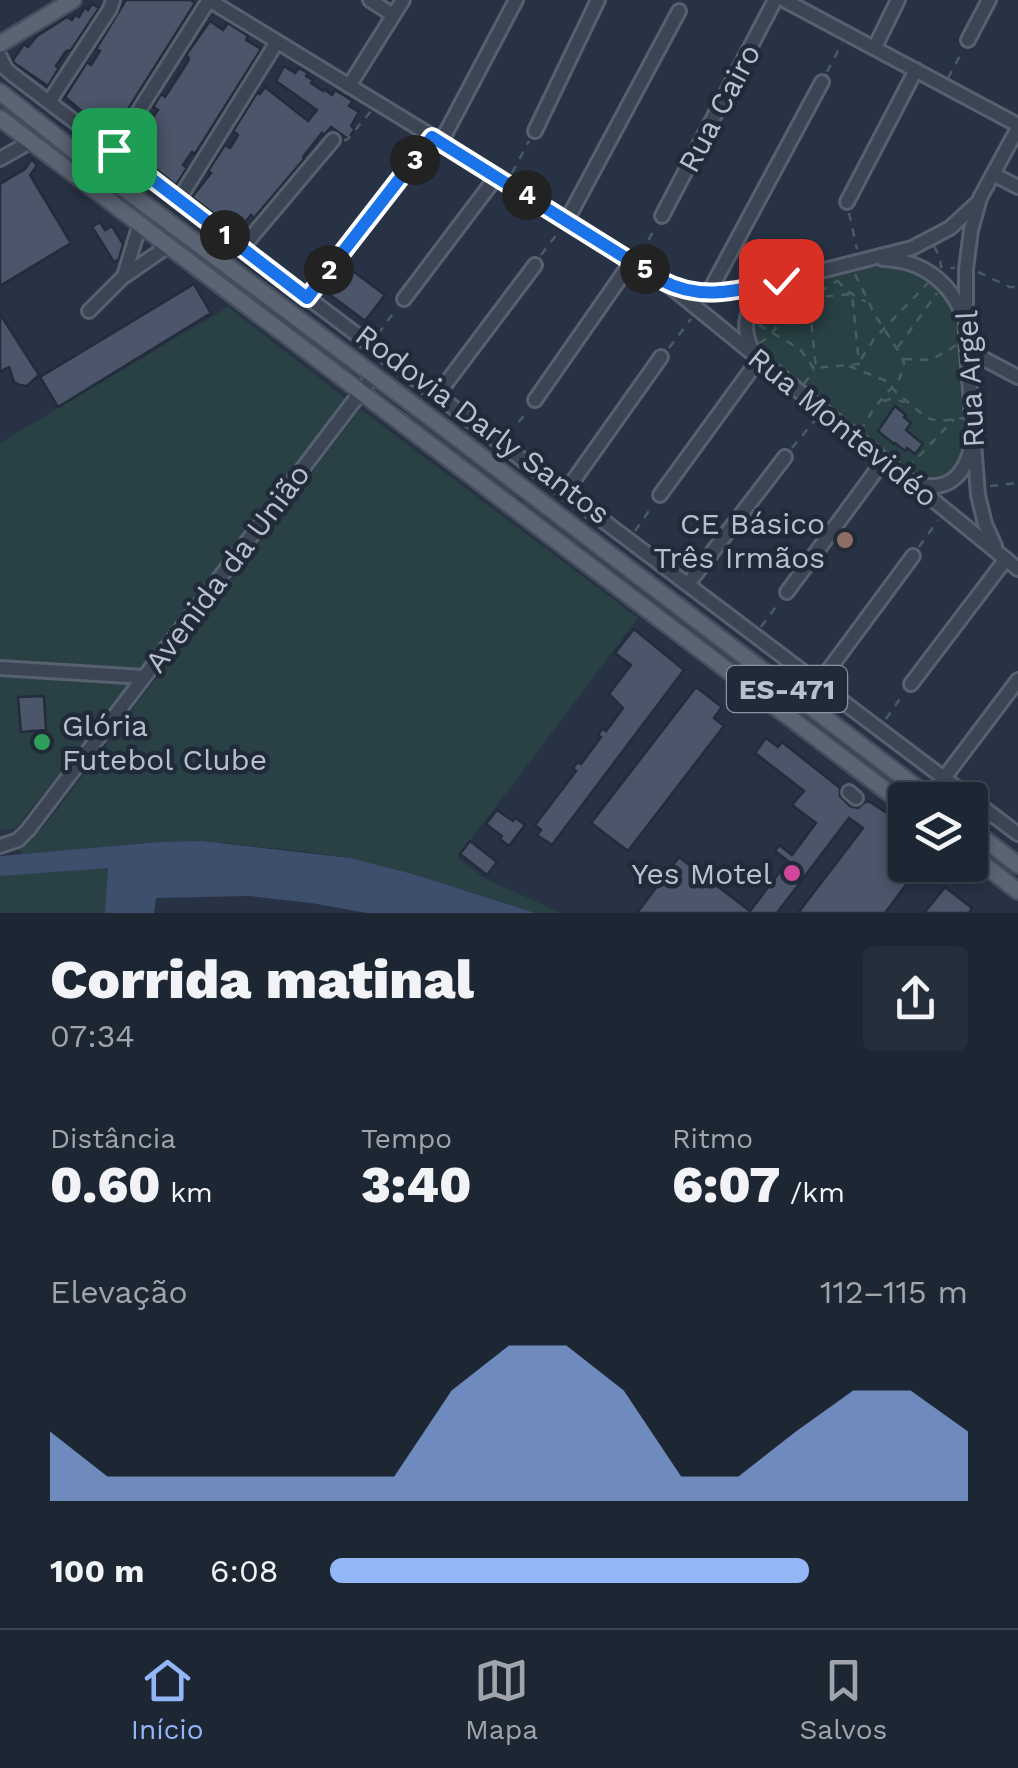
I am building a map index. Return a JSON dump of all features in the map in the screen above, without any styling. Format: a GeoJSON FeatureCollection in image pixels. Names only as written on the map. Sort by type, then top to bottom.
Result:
{"type":"FeatureCollection","features":[{"type":"Feature","properties":{"kind":"main road"},"geometry":{"type":"LineString","coordinates":[[1,47],[72,0]]}},
{"type":"Feature","properties":{"kind":"main road","name":"Rodovia Darly Santos"},"geometry":{"type":"LineString","coordinates":[[1,90],[90,164],[910,782]]}},
{"type":"Feature","properties":{"kind":"main road","name":"Rodovia Darly Santos"},"geometry":{"type":"LineString","coordinates":[[2,124],[140,224],[888,792]]}},
{"type":"Feature","properties":{"kind":"main road"},"geometry":{"type":"LineString","coordinates":[[988,842],[1018,865]]}},
{"type":"Feature","properties":{"kind":"main road"},"geometry":{"type":"LineString","coordinates":[[988,868],[1018,890]]}},
{"type":"Feature","properties":{"kind":"street"},"geometry":{"type":"LineString","coordinates":[[49,102],[110,9],[112,0]]}},
{"type":"Feature","properties":{"kind":"street"},"geometry":{"type":"LineString","coordinates":[[114,150],[209,0]]}},
{"type":"Feature","properties":{"kind":"street","name":"Rua Montevidéo"},"geometry":{"type":"LineString","coordinates":[[209,0],[661,280],[856,438],[907,474],[1009,562]]}},
{"type":"Feature","properties":{"kind":"street"},"geometry":{"type":"LineString","coordinates":[[370,0],[393,15]]}},
{"type":"Feature","properties":{"kind":"street"},"geometry":{"type":"LineString","coordinates":[[349,86],[403,0]]}},
{"type":"Feature","properties":{"kind":"street"},"geometry":{"type":"LineString","coordinates":[[437,139],[516,0]]}},
{"type":"Feature","properties":{"kind":"street"},"geometry":{"type":"LineString","coordinates":[[535,130],[598,0]]}},
{"type":"Feature","properties":{"kind":"street","name":"Rua Cairo"},"geometry":{"type":"LineString","coordinates":[[662,216],[776,0]]}},
{"type":"Feature","properties":{"kind":"street"},"geometry":{"type":"LineString","coordinates":[[784,0],[1018,127],[980,198],[958,222],[932,240],[859,266]]}},
{"type":"Feature","properties":{"kind":"street"},"geometry":{"type":"LineString","coordinates":[[875,47],[898,0]]}},
{"type":"Feature","properties":{"kind":"street"},"geometry":{"type":"LineString","coordinates":[[968,40],[989,0]]}},
{"type":"Feature","properties":{"kind":"street"},"geometry":{"type":"LineString","coordinates":[[567,220],[679,11]]}},
{"type":"Feature","properties":{"kind":"street"},"geometry":{"type":"LineString","coordinates":[[179,199],[277,42]]}},
{"type":"Feature","properties":{"kind":"street"},"geometry":{"type":"LineString","coordinates":[[1,47],[9,72],[1018,834]]}},
{"type":"Feature","properties":{"kind":"street"},"geometry":{"type":"LineString","coordinates":[[847,202],[916,70]]}},
{"type":"Feature","properties":{"kind":"street"},"geometry":{"type":"LineString","coordinates":[[708,294],[822,82]]}},
{"type":"Feature","properties":{"kind":"street"},"geometry":{"type":"LineString","coordinates":[[242,248],[332,140]]}},
{"type":"Feature","properties":{"kind":"street"},"geometry":{"type":"LineString","coordinates":[[0,159],[30,142]]}},
{"type":"Feature","properties":{"kind":"street"},"geometry":{"type":"LineString","coordinates":[[993,174],[1018,188]]}},
{"type":"Feature","properties":{"kind":"street"},"geometry":{"type":"LineString","coordinates":[[404,299],[502,179]]}},
{"type":"Feature","properties":{"kind":"street"},"geometry":{"type":"LineString","coordinates":[[307,298],[398,182]]}},
{"type":"Feature","properties":{"kind":"street","name":"Rua Argel"},"geometry":{"type":"LineString","coordinates":[[980,198],[966,269],[968,423],[985,524],[1009,562]]}},
{"type":"Feature","properties":{"kind":"street"},"geometry":{"type":"LineString","coordinates":[[124,276],[140,224]]}},
{"type":"Feature","properties":{"kind":"street"},"geometry":{"type":"LineString","coordinates":[[89,311],[124,276],[168,246]]}},
{"type":"Feature","properties":{"kind":"street"},"geometry":{"type":"LineString","coordinates":[[660,495],[759,360],[746,336],[747,314],[758,295],[781,286],[893,259],[913,264],[931,273],[957,302],[964,320],[964,344],[1018,377]]}},
{"type":"Feature","properties":{"kind":"street"},"geometry":{"type":"LineString","coordinates":[[535,400],[634,263]]}},
{"type":"Feature","properties":{"kind":"street"},"geometry":{"type":"LineString","coordinates":[[438,394],[535,265]]}},
{"type":"Feature","properties":{"kind":"street"},"geometry":{"type":"LineString","coordinates":[[661,280],[687,291],[708,294],[781,286]]}},
{"type":"Feature","properties":{"kind":"street"},"geometry":{"type":"LineString","coordinates":[[566,491],[662,357]]}},
{"type":"Feature","properties":{"kind":"street","name":"Avenida da União"},"geometry":{"type":"LineString","coordinates":[[0,846],[18,840],[28,830],[374,376]]}},
{"type":"Feature","properties":{"kind":"street"},"geometry":{"type":"LineString","coordinates":[[907,474],[928,486],[951,482],[967,461],[972,445],[968,423]]}},
{"type":"Feature","properties":{"kind":"street"},"geometry":{"type":"LineString","coordinates":[[688,584],[785,457]]}},
{"type":"Feature","properties":{"kind":"street"},"geometry":{"type":"LineString","coordinates":[[787,592],[884,460]]}},
{"type":"Feature","properties":{"kind":"street"},"geometry":{"type":"LineString","coordinates":[[819,683],[913,556]]}},
{"type":"Feature","properties":{"kind":"street"},"geometry":{"type":"LineString","coordinates":[[911,684],[1009,562]]}},
{"type":"Feature","properties":{"kind":"street"},"geometry":{"type":"LineString","coordinates":[[0,668],[144,677]]}},
{"type":"Feature","properties":{"kind":"street"},"geometry":{"type":"LineString","coordinates":[[927,782],[939,774],[1018,680]]}},
{"type":"Feature","properties":{"kind":"path"},"geometry":{"type":"LineString","coordinates":[[822,82],[848,32]]}},
{"type":"Feature","properties":{"kind":"path"},"geometry":{"type":"LineString","coordinates":[[944,85],[968,40]]}},
{"type":"Feature","properties":{"kind":"path"},"geometry":{"type":"LineString","coordinates":[[332,140],[347,140],[377,103]]}},
{"type":"Feature","properties":{"kind":"path"},"geometry":{"type":"LineString","coordinates":[[502,179],[535,130]]}},
{"type":"Feature","properties":{"kind":"path"},"geometry":{"type":"LineString","coordinates":[[398,182],[437,139]]}},
{"type":"Feature","properties":{"kind":"path"},"geometry":{"type":"LineString","coordinates":[[847,202],[868,302],[903,359],[902,373],[856,438]]}},
{"type":"Feature","properties":{"kind":"path"},"geometry":{"type":"LineString","coordinates":[[634,263],[662,216]]}},
{"type":"Feature","properties":{"kind":"path"},"geometry":{"type":"LineString","coordinates":[[535,265],[567,220]]}},
{"type":"Feature","properties":{"kind":"path"},"geometry":{"type":"LineString","coordinates":[[932,240],[941,267],[974,270],[1018,287]]}},
{"type":"Feature","properties":{"kind":"path"},"geometry":{"type":"LineString","coordinates":[[758,344],[836,279],[868,302]]}},
{"type":"Feature","properties":{"kind":"path"},"geometry":{"type":"LineString","coordinates":[[859,364],[869,344],[929,282]]}},
{"type":"Feature","properties":{"kind":"path"},"geometry":{"type":"LineString","coordinates":[[781,286],[810,299],[852,294]]}},
{"type":"Feature","properties":{"kind":"path"},"geometry":{"type":"LineString","coordinates":[[897,348],[938,290]]}},
{"type":"Feature","properties":{"kind":"path"},"geometry":{"type":"LineString","coordinates":[[852,294],[859,364]]}},
{"type":"Feature","properties":{"kind":"path"},"geometry":{"type":"LineString","coordinates":[[371,344],[404,299]]}},
{"type":"Feature","properties":{"kind":"path"},"geometry":{"type":"LineString","coordinates":[[804,385],[816,369],[810,299]]}},
{"type":"Feature","properties":{"kind":"path"},"geometry":{"type":"LineString","coordinates":[[662,357],[698,310]]}},
{"type":"Feature","properties":{"kind":"path"},"geometry":{"type":"LineString","coordinates":[[753,323],[800,350],[816,369]]}},
{"type":"Feature","properties":{"kind":"path"},"geometry":{"type":"LineString","coordinates":[[903,359],[930,360],[964,344]]}},
{"type":"Feature","properties":{"kind":"path"},"geometry":{"type":"LineString","coordinates":[[816,369],[859,364]]}},
{"type":"Feature","properties":{"kind":"path"},"geometry":{"type":"LineString","coordinates":[[848,365],[884,380],[927,418],[968,423]]}},
{"type":"Feature","properties":{"kind":"path"},"geometry":{"type":"LineString","coordinates":[[877,404],[891,399],[908,402]]}},
{"type":"Feature","properties":{"kind":"path"},"geometry":{"type":"LineString","coordinates":[[503,444],[535,400]]}},
{"type":"Feature","properties":{"kind":"path"},"geometry":{"type":"LineString","coordinates":[[785,457],[822,411]]}},
{"type":"Feature","properties":{"kind":"path"},"geometry":{"type":"LineString","coordinates":[[907,474],[954,419]]}},
{"type":"Feature","properties":{"kind":"path"},"geometry":{"type":"LineString","coordinates":[[978,486],[1018,483]]}},
{"type":"Feature","properties":{"kind":"path"},"geometry":{"type":"LineString","coordinates":[[629,539],[660,495]]}},
{"type":"Feature","properties":{"kind":"path"},"geometry":{"type":"LineString","coordinates":[[913,556],[945,510]]}},
{"type":"Feature","properties":{"kind":"path"},"geometry":{"type":"LineString","coordinates":[[756,635],[787,592]]}},
{"type":"Feature","properties":{"kind":"path"},"geometry":{"type":"LineString","coordinates":[[879,729],[911,684]]}},
{"type":"Feature","properties":{"kind":"green space"},"geometry":{"type":"Polygon","coordinates":[[[0,100],[353,366],[351,375],[0,110],[0,100]]]}},
{"type":"Feature","properties":{"kind":"green space"},"geometry":{"type":"Polygon","coordinates":[[[883,265],[908,270],[931,281],[944,294],[955,315],[966,444],[959,463],[938,479],[910,474],[767,358],[756,340],[756,313],[776,290],[883,265]]]}},
{"type":"Feature","properties":{"kind":"green space"},"geometry":{"type":"Polygon","coordinates":[[[228,307],[346,399],[15,829],[0,830],[0,443],[228,307]]]}},
{"type":"Feature","properties":{"kind":"green space"},"geometry":{"type":"Polygon","coordinates":[[[371,390],[403,412],[416,415],[520,494],[514,502],[371,390]]]}},
{"type":"Feature","properties":{"kind":"green space"},"geometry":{"type":"Polygon","coordinates":[[[360,409],[638,618],[457,858],[484,878],[561,913],[535,913],[413,874],[302,851],[202,841],[21,854],[20,847],[56,811],[360,409]]]}},
{"type":"Feature","properties":{"kind":"green space"},"geometry":{"type":"Polygon","coordinates":[[[524,497],[899,782],[888,782],[888,786],[518,505],[524,497]]]}},
{"type":"Feature","properties":{"kind":"green space"},"geometry":{"type":"Polygon","coordinates":[[[109,867],[105,913],[0,913],[0,876],[109,867]]]}},
{"type":"Feature","properties":{"kind":"water"},"geometry":{"type":"Polygon","coordinates":[[[202,841],[350,858],[535,913],[367,913],[249,896],[156,898],[154,913],[105,913],[108,868],[0,876],[0,856],[202,841]]]}},
{"type":"Feature","properties":{"kind":"building"},"geometry":{"type":"Polygon","coordinates":[[[126,0],[195,3],[111,136],[65,97],[87,62],[91,65],[100,51],[96,49],[126,0]]]}},
{"type":"Feature","properties":{"kind":"building"},"geometry":{"type":"Polygon","coordinates":[[[92,4],[99,8],[56,66],[59,68],[48,86],[14,63],[24,44],[28,47],[37,36],[67,17],[79,17],[92,4]]]}},
{"type":"Feature","properties":{"kind":"building"},"geometry":{"type":"Polygon","coordinates":[[[210,21],[223,30],[228,23],[261,49],[195,154],[192,152],[183,165],[187,168],[176,185],[152,166],[156,160],[135,146],[142,137],[136,133],[158,110],[153,107],[161,94],[165,97],[187,63],[186,55],[210,21]]]}},
{"type":"Feature","properties":{"kind":"building"},"geometry":{"type":"Polygon","coordinates":[[[284,66],[295,73],[299,68],[323,91],[332,95],[335,90],[353,101],[349,106],[359,112],[351,126],[355,129],[348,139],[331,127],[322,133],[254,218],[251,215],[235,230],[192,197],[211,173],[208,171],[225,145],[230,148],[238,135],[233,131],[265,87],[308,121],[317,110],[276,81],[284,66]]]}},
{"type":"Feature","properties":{"kind":"building"},"geometry":{"type":"Polygon","coordinates":[[[32,159],[37,166],[30,175],[71,243],[0,286],[0,184],[25,169],[32,159]]]}},
{"type":"Feature","properties":{"kind":"building"},"geometry":{"type":"Polygon","coordinates":[[[100,222],[105,230],[112,226],[123,244],[119,259],[114,262],[92,227],[100,222]]]}},
{"type":"Feature","properties":{"kind":"building"},"geometry":{"type":"Polygon","coordinates":[[[346,266],[385,295],[365,321],[325,291],[346,266]]]}},
{"type":"Feature","properties":{"kind":"building"},"geometry":{"type":"Polygon","coordinates":[[[194,284],[211,313],[58,407],[40,377],[194,284]]]}},
{"type":"Feature","properties":{"kind":"building"},"geometry":{"type":"Polygon","coordinates":[[[0,314],[39,375],[27,386],[14,382],[9,367],[0,372],[0,314]]]}},
{"type":"Feature","properties":{"kind":"building"},"geometry":{"type":"Polygon","coordinates":[[[895,406],[911,423],[906,430],[923,444],[915,454],[878,431],[895,406]]]}},
{"type":"Feature","properties":{"kind":"building"},"geometry":{"type":"Polygon","coordinates":[[[634,629],[684,670],[552,845],[537,835],[541,830],[535,825],[576,771],[573,768],[578,762],[581,764],[601,737],[598,735],[603,728],[606,731],[623,708],[609,694],[631,665],[615,653],[634,629]]]}},
{"type":"Feature","properties":{"kind":"building"},"geometry":{"type":"Polygon","coordinates":[[[696,687],[722,707],[714,718],[724,726],[628,851],[591,823],[696,687]]]}},
{"type":"Feature","properties":{"kind":"building"},"geometry":{"type":"Polygon","coordinates":[[[44,696],[46,730],[21,732],[18,697],[44,696]]]}},
{"type":"Feature","properties":{"kind":"building"},"geometry":{"type":"Polygon","coordinates":[[[766,738],[778,747],[782,742],[840,788],[840,796],[850,806],[858,808],[870,802],[888,814],[888,882],[908,882],[885,913],[798,913],[863,828],[849,818],[777,913],[637,913],[679,857],[750,911],[788,861],[775,851],[779,845],[792,855],[816,823],[792,805],[804,791],[755,753],[766,738]]]}},
{"type":"Feature","properties":{"kind":"building"},"geometry":{"type":"Polygon","coordinates":[[[497,810],[525,825],[509,846],[486,824],[497,810]]]}},
{"type":"Feature","properties":{"kind":"building"},"geometry":{"type":"Polygon","coordinates":[[[470,841],[497,862],[487,875],[460,854],[470,841]]]}},
{"type":"Feature","properties":{"kind":"building"},"geometry":{"type":"Polygon","coordinates":[[[945,887],[972,908],[969,913],[924,913],[945,887]]]}},
{"type":"Feature","properties":{"kind":"place","name":"CE Básico Três Irmãos"},"geometry":{"type":"Point","coordinates":[845,540]}},
{"type":"Feature","properties":{"kind":"place","name":"Glória Futebol Clube"},"geometry":{"type":"Point","coordinates":[42,742]}},
{"type":"Feature","properties":{"kind":"place","name":"Yes Motel"},"geometry":{"type":"Point","coordinates":[792,873]}},
{"type":"Feature","properties":{"kind":"route"},"geometry":{"type":"LineString","coordinates":[[114,150],[307,298],[432,137],[678,288],[719,293],[781,281]]}}]}
